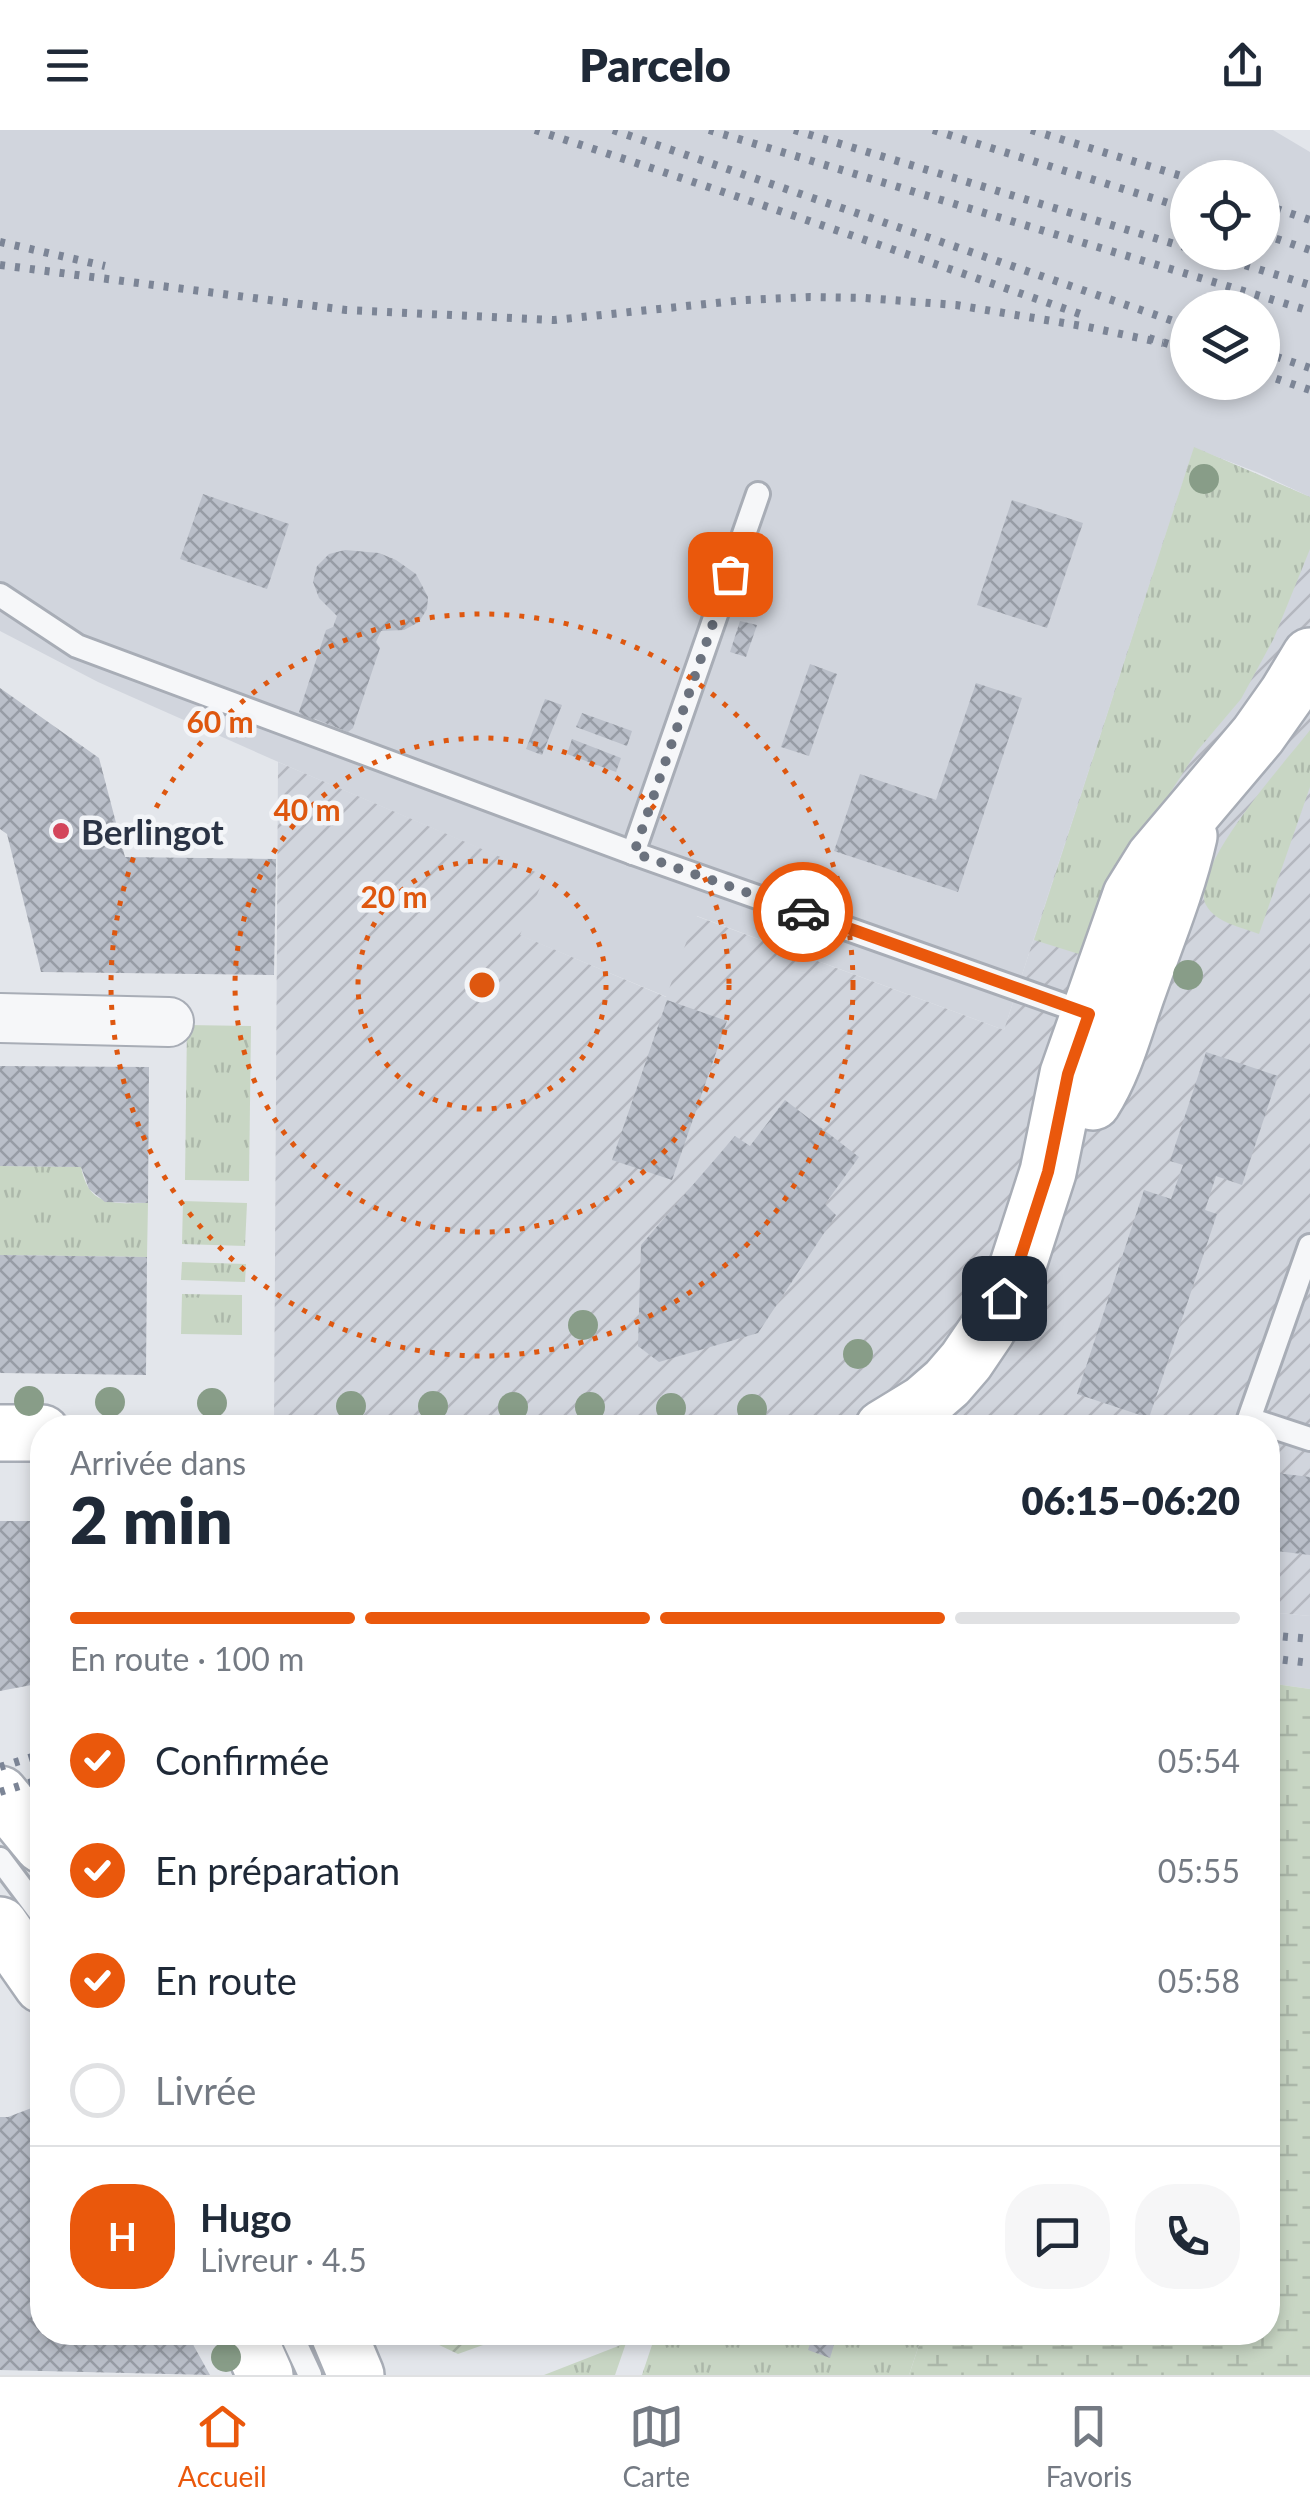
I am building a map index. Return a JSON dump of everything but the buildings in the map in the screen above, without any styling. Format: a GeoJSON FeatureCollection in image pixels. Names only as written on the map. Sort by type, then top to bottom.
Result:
{"type":"FeatureCollection","features":[{"type":"Feature","properties":{"kind":"street"},"geometry":{"type":"LineString","coordinates":[[905,1415],[947,1383],[987,1330],[1018,1265],[1048,1172],[1103,1086],[1107,1022],[1131,894],[1154,858],[1258,735],[1310,656]]}},
{"type":"Feature","properties":{"kind":"street"},"geometry":{"type":"LineString","coordinates":[[0,1018],[169,1022]]}},
{"type":"Feature","properties":{"kind":"street"},"geometry":{"type":"LineString","coordinates":[[0,1433],[30,1433]]}},
{"type":"Feature","properties":{"kind":"street"},"geometry":{"type":"LineString","coordinates":[[0,1794],[30,1830]]}},
{"type":"Feature","properties":{"kind":"street"},"geometry":{"type":"LineString","coordinates":[[0,1924],[30,1968]]}},
{"type":"Feature","properties":{"kind":"street"},"geometry":{"type":"LineString","coordinates":[[252,2345],[265,2375]]}},
{"type":"Feature","properties":{"kind":"street"},"geometry":{"type":"LineString","coordinates":[[343,2345],[356,2375]]}},
{"type":"Feature","properties":{"kind":"lane"},"geometry":{"type":"LineString","coordinates":[[634,853],[758,494]]}},
{"type":"Feature","properties":{"kind":"lane"},"geometry":{"type":"LineString","coordinates":[[0,595],[77,646],[634,853],[1107,1022]]}},
{"type":"Feature","properties":{"kind":"lane"},"geometry":{"type":"LineString","coordinates":[[1250,1415],[1310,1246]]}},
{"type":"Feature","properties":{"kind":"lane"},"geometry":{"type":"LineString","coordinates":[[1280,1429],[1310,1439]]}},
{"type":"Feature","properties":{"kind":"lane"},"geometry":{"type":"LineString","coordinates":[[0,1860],[30,1899]]}},
{"type":"Feature","properties":{"kind":"lane"},"geometry":{"type":"LineString","coordinates":[[296,2345],[310,2375]]}},
{"type":"Feature","properties":{"kind":"shaded area"},"geometry":{"type":"Polygon","coordinates":[[[0,130],[1273,130],[1310,152],[1310,497],[1194,448],[1004,1030],[697,916],[667,997],[519,935],[544,876],[98,682],[0,631],[0,130]]]}},
{"type":"Feature","properties":{"kind":"shaded area"},"geometry":{"type":"Polygon","coordinates":[[[1194,447],[1310,497],[1310,1616],[1280,1613],[1280,1415],[274,1415],[278,762],[545,876],[520,935],[666,997],[696,916],[1004,1030],[1194,447]]]}},
{"type":"Feature","properties":{"kind":"shaded area"},"geometry":{"type":"Polygon","coordinates":[[[1280,1613],[1310,1616],[1310,1689],[1280,1685],[1280,1613]]]}},
{"type":"Feature","properties":{"kind":"green space"},"geometry":{"type":"Polygon","coordinates":[[[1194,447],[1310,497],[1310,549],[1274,638],[1241,699],[1197,751],[1129,866],[1095,959],[1034,940],[1194,447]]]}},
{"type":"Feature","properties":{"kind":"green space"},"geometry":{"type":"Polygon","coordinates":[[[1310,730],[1310,787],[1259,934],[1216,916],[1206,905],[1204,889],[1211,867],[1243,815],[1310,730]]]}},
{"type":"Feature","properties":{"kind":"green space"},"geometry":{"type":"Polygon","coordinates":[[[187,1025],[251,1026],[249,1181],[185,1180],[187,1025]]]}},
{"type":"Feature","properties":{"kind":"green space"},"geometry":{"type":"Polygon","coordinates":[[[0,1166],[81,1167],[90,1190],[97,1196],[114,1202],[148,1203],[147,1257],[0,1255],[0,1166]]]}},
{"type":"Feature","properties":{"kind":"green space"},"geometry":{"type":"Polygon","coordinates":[[[183,1201],[247,1203],[245,1246],[182,1244],[183,1201]]]}},
{"type":"Feature","properties":{"kind":"green space"},"geometry":{"type":"Polygon","coordinates":[[[182,1262],[246,1264],[245,1282],[181,1280],[182,1262]]]}},
{"type":"Feature","properties":{"kind":"green space"},"geometry":{"type":"Polygon","coordinates":[[[182,1294],[242,1295],[242,1335],[181,1334],[182,1294]]]}},
{"type":"Feature","properties":{"kind":"green space"},"geometry":{"type":"Polygon","coordinates":[[[1280,1685],[1310,1689],[1310,2375],[909,2375],[919,2345],[1280,2345],[1280,1685]]]}},
{"type":"Feature","properties":{"kind":"green space"},"geometry":{"type":"Polygon","coordinates":[[[439,2345],[483,2345],[458,2354],[439,2345]]]}},
{"type":"Feature","properties":{"kind":"green space"},"geometry":{"type":"Polygon","coordinates":[[[621,2345],[625,2345],[615,2375],[544,2375],[621,2345]]]}},
{"type":"Feature","properties":{"kind":"green space"},"geometry":{"type":"Polygon","coordinates":[[[652,2345],[919,2345],[909,2375],[642,2375],[652,2345]]]}},
{"type":"Feature","properties":{"kind":"railway"},"geometry":{"type":"LineString","coordinates":[[535,130],[1083,315]]}},
{"type":"Feature","properties":{"kind":"railway"},"geometry":{"type":"LineString","coordinates":[[613,130],[1170,320]]}},
{"type":"Feature","properties":{"kind":"railway"},"geometry":{"type":"LineString","coordinates":[[709,130],[1310,311]]}},
{"type":"Feature","properties":{"kind":"railway"},"geometry":{"type":"LineString","coordinates":[[794,130],[1170,243]]}},
{"type":"Feature","properties":{"kind":"railway"},"geometry":{"type":"LineString","coordinates":[[933,130],[1170,203]]}},
{"type":"Feature","properties":{"kind":"railway"},"geometry":{"type":"LineString","coordinates":[[1031,130],[1170,172]]}},
{"type":"Feature","properties":{"kind":"railway"},"geometry":{"type":"LineString","coordinates":[[1280,210],[1310,220]]}},
{"type":"Feature","properties":{"kind":"railway"},"geometry":{"type":"LineString","coordinates":[[1280,240],[1310,250]]}},
{"type":"Feature","properties":{"kind":"railway"},"geometry":{"type":"LineString","coordinates":[[0,242],[105,266]]}},
{"type":"Feature","properties":{"kind":"railway"},"geometry":{"type":"LineString","coordinates":[[0,265],[346,310],[554,320],[744,300],[865,298],[956,305],[1163,343]]}},
{"type":"Feature","properties":{"kind":"railway"},"geometry":{"type":"LineString","coordinates":[[1261,270],[1310,285]]}},
{"type":"Feature","properties":{"kind":"railway"},"geometry":{"type":"LineString","coordinates":[[1149,338],[1170,344]]}},
{"type":"Feature","properties":{"kind":"railway"},"geometry":{"type":"LineString","coordinates":[[1280,358],[1310,368]]}},
{"type":"Feature","properties":{"kind":"railway"},"geometry":{"type":"LineString","coordinates":[[1280,380],[1310,390]]}},
{"type":"Feature","properties":{"kind":"railway"},"geometry":{"type":"LineString","coordinates":[[1280,1636],[1310,1639]]}},
{"type":"Feature","properties":{"kind":"railway"},"geometry":{"type":"LineString","coordinates":[[1280,1659],[1310,1663]]}},
{"type":"Feature","properties":{"kind":"railway"},"geometry":{"type":"LineString","coordinates":[[0,1767],[30,1758]]}},
{"type":"Feature","properties":{"kind":"railway"},"geometry":{"type":"LineString","coordinates":[[0,1792],[30,1783]]}},
{"type":"Feature","properties":{"kind":"way so far"},"geometry":{"type":"LineString","coordinates":[[730,574],[634,853],[803,912]]}},
{"type":"Feature","properties":{"kind":"place","name":"Berlingot"},"geometry":{"type":"Point","coordinates":[61,831]}},
{"type":"Feature","properties":{"kind":"route"},"geometry":{"type":"LineString","coordinates":[[803,912],[1089,1014],[1068,1074],[1048,1172],[1004,1298]]}}]}
